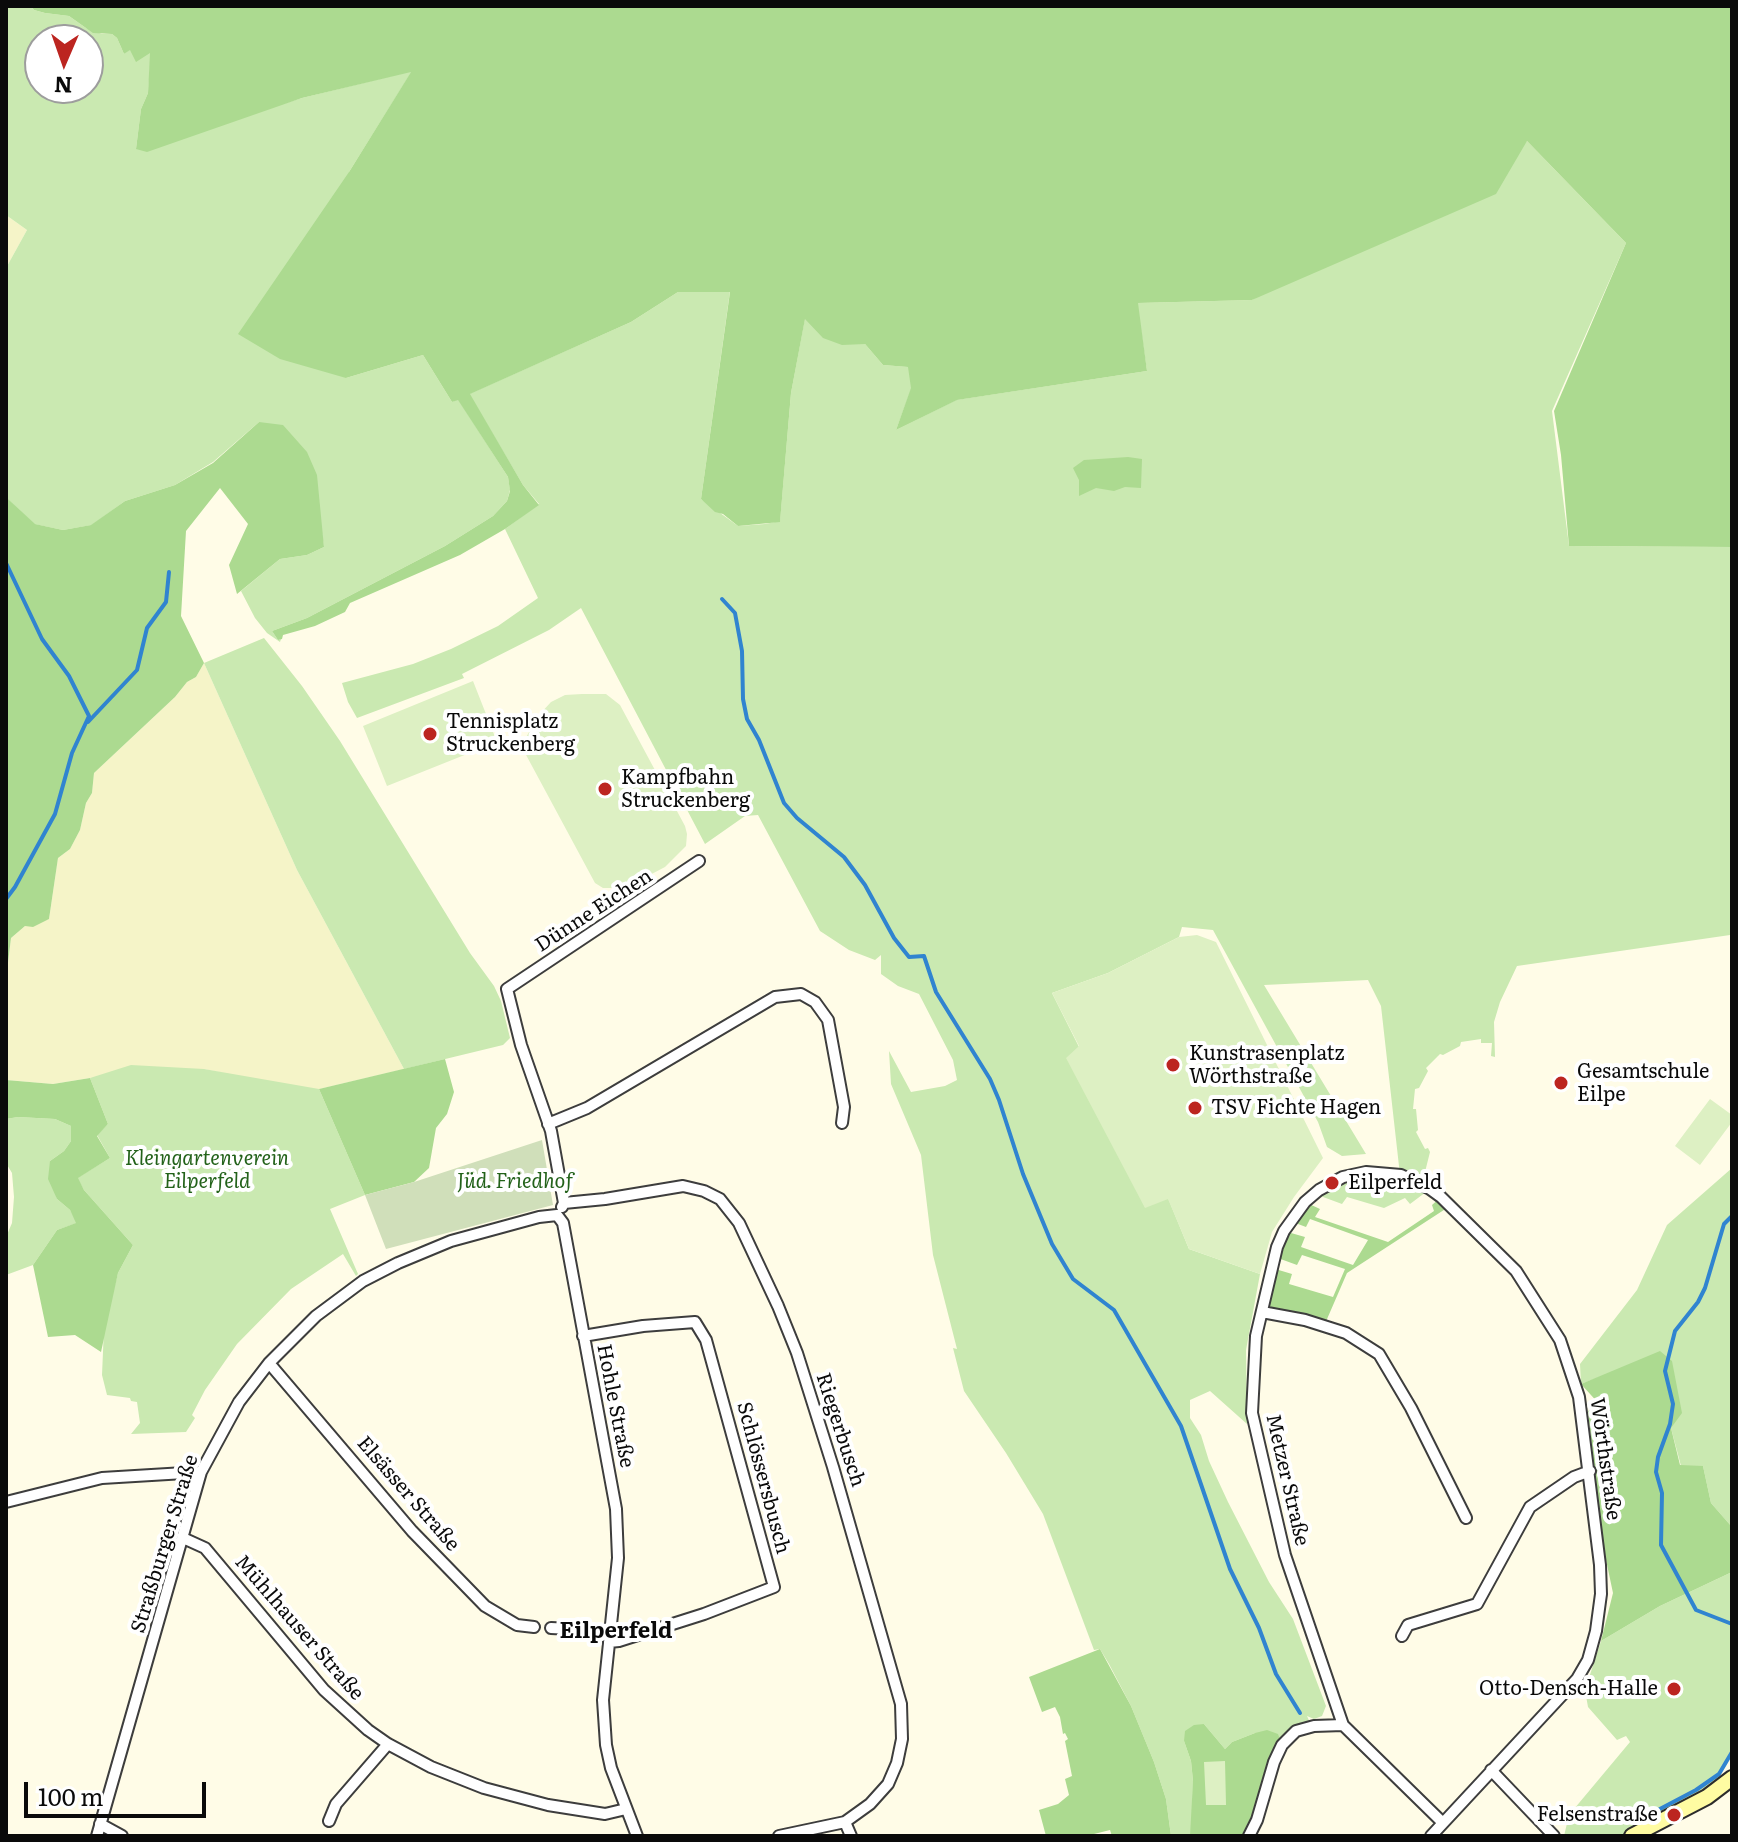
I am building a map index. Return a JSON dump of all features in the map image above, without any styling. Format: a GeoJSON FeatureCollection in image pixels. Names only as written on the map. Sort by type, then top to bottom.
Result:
{"type":"FeatureCollection","features":[{"type":"Feature","properties":{"kind":"main road"},"geometry":{"type":"LineString","coordinates":[[1632,1836],[1707,1797],[1732,1778]]}},
{"type":"Feature","properties":{"kind":"street","name":"Dünne Eichen"},"geometry":{"type":"LineString","coordinates":[[548,1124],[521,1045],[507,989],[699,861]]}},
{"type":"Feature","properties":{"kind":"street"},"geometry":{"type":"LineString","coordinates":[[557,1215],[564,1203],[548,1124],[599,1101],[775,997],[801,994],[815,1002],[828,1020],[844,1107],[842,1123]]}},
{"type":"Feature","properties":{"kind":"street","name":"Wörthstraße"},"geometry":{"type":"LineString","coordinates":[[1262,1312],[1277,1247],[1286,1226],[1305,1202],[1324,1186],[1353,1174],[1379,1171],[1410,1179],[1441,1197],[1516,1271],[1560,1340],[1579,1397],[1590,1471],[1601,1594],[1593,1646],[1577,1679],[1431,1836]]}},
{"type":"Feature","properties":{"kind":"street","name":"Riegerbusch"},"geometry":{"type":"LineString","coordinates":[[564,1203],[683,1186],[704,1191],[720,1199],[739,1223],[778,1306],[797,1353],[837,1479],[901,1704],[902,1739],[888,1784],[870,1804],[845,1822]]}},
{"type":"Feature","properties":{"kind":"street","name":"Hohle Straße"},"geometry":{"type":"LineString","coordinates":[[557,1215],[563,1223],[611,1479],[618,1538],[603,1700],[606,1745],[611,1768],[637,1836]]}},
{"type":"Feature","properties":{"kind":"street","name":"Straßburger Straße"},"geometry":{"type":"LineString","coordinates":[[97,1836],[201,1472],[239,1402],[269,1363],[316,1316],[348,1290],[398,1263],[451,1241],[557,1215]]}},
{"type":"Feature","properties":{"kind":"street"},"geometry":{"type":"LineString","coordinates":[[1262,1312],[1305,1320],[1346,1333],[1379,1354],[1411,1408],[1466,1518]]}},
{"type":"Feature","properties":{"kind":"street","name":"Metzer Straße"},"geometry":{"type":"LineString","coordinates":[[1262,1312],[1256,1336],[1252,1413],[1285,1555],[1343,1725],[1442,1822]]}},
{"type":"Feature","properties":{"kind":"street","name":"Schlössersbusch"},"geometry":{"type":"LineString","coordinates":[[583,1336],[643,1326],[695,1322],[706,1340],[774,1587],[704,1614],[619,1641],[610,1637]]}},
{"type":"Feature","properties":{"kind":"street","name":"Elsässer Straße"},"geometry":{"type":"LineString","coordinates":[[269,1363],[412,1531],[485,1606],[517,1625],[534,1627]]}},
{"type":"Feature","properties":{"kind":"street"},"geometry":{"type":"LineString","coordinates":[[1402,1636],[1408,1625],[1477,1604],[1530,1507],[1574,1477],[1590,1471]]}},
{"type":"Feature","properties":{"kind":"street"},"geometry":{"type":"LineString","coordinates":[[6,1502],[102,1478],[201,1472]]}},
{"type":"Feature","properties":{"kind":"street","name":"Mühlhauser Straße"},"geometry":{"type":"LineString","coordinates":[[183,1538],[205,1548],[324,1690],[388,1744],[444,1773],[484,1788],[548,1805],[596,1813],[626,1809]]}},
{"type":"Feature","properties":{"kind":"street"},"geometry":{"type":"LineString","coordinates":[[551,1628],[610,1637]]}},
{"type":"Feature","properties":{"kind":"street"},"geometry":{"type":"LineString","coordinates":[[1249,1836],[1282,1745],[1296,1731],[1314,1726],[1343,1725]]}},
{"type":"Feature","properties":{"kind":"street"},"geometry":{"type":"LineString","coordinates":[[329,1821],[336,1804],[388,1744]]}},
{"type":"Feature","properties":{"kind":"street"},"geometry":{"type":"LineString","coordinates":[[1491,1770],[1554,1836]]}},
{"type":"Feature","properties":{"kind":"street"},"geometry":{"type":"LineString","coordinates":[[779,1836],[845,1822],[851,1836]]}},
{"type":"Feature","properties":{"kind":"street"},"geometry":{"type":"LineString","coordinates":[[100,1824],[122,1836]]}},
{"type":"Feature","properties":{"kind":"green space"},"geometry":{"type":"Polygon","coordinates":[[[6,6],[31,6],[45,13],[69,16],[80,24],[24,24],[24,104],[104,104],[104,34],[117,38],[124,54],[130,49],[151,53],[148,93],[141,109],[136,149],[302,98],[412,71],[349,172],[346,378],[423,355],[452,402],[458,399],[508,477],[510,490],[507,501],[493,516],[445,546],[307,618],[272,631],[278,640],[281,639],[280,642],[267,633],[255,618],[241,591],[280,559],[307,555],[324,547],[319,513],[259,422],[213,462],[175,485],[125,501],[92,525],[63,530],[34,524],[6,497],[6,268],[27,230],[6,215],[6,6]]]}},
{"type":"Feature","properties":{"kind":"green space"},"geometry":{"type":"Polygon","coordinates":[[[31,6],[1732,6],[1732,547],[1569,546],[1554,411],[1626,243],[1527,141],[1496,194],[1252,300],[1138,303],[1147,371],[957,400],[896,430],[911,388],[908,367],[883,365],[865,344],[842,345],[823,338],[805,319],[791,393],[780,522],[738,526],[701,499],[730,292],[678,292],[631,322],[470,394],[523,485],[539,505],[460,555],[350,603],[345,612],[315,626],[283,635],[278,640],[272,631],[307,618],[445,546],[493,516],[507,501],[510,491],[508,477],[458,400],[452,402],[423,355],[346,378],[280,359],[238,334],[349,172],[411,72],[302,98],[147,152],[136,149],[141,109],[148,93],[150,53],[136,62],[130,50],[124,54],[117,38],[104,34],[104,24],[80,24],[69,16],[34,10],[31,6]]]}},
{"type":"Feature","properties":{"kind":"green space"},"geometry":{"type":"Polygon","coordinates":[[[1527,141],[1626,243],[1552,411],[1569,546],[1732,547],[1732,938],[1730,935],[1517,966],[1494,1022],[1495,1057],[1491,1056],[1492,1043],[1481,1043],[1481,1039],[1461,1042],[1460,1046],[1440,1054],[1426,1068],[1428,1071],[1419,1088],[1415,1089],[1413,1109],[1416,1109],[1416,1132],[1430,1152],[1422,1184],[1430,1189],[1410,1204],[1405,1198],[1384,1208],[1347,1197],[1342,1204],[1315,1194],[1343,1177],[1400,1175],[1381,1006],[1368,980],[1264,985],[1366,1154],[1342,1156],[1327,1147],[1318,1122],[1213,930],[1182,927],[1179,937],[1108,973],[1052,993],[1079,1047],[1145,1207],[1168,1198],[1189,1249],[1260,1274],[1246,1350],[1247,1424],[1210,1391],[1190,1400],[1190,1418],[1201,1435],[1228,1502],[1269,1582],[1293,1619],[1326,1706],[1322,1716],[1314,1719],[1307,1716],[1312,1727],[1282,1745],[1255,1733],[1232,1742],[1225,1749],[1204,1724],[1184,1741],[1191,1761],[1193,1781],[1192,1834],[1171,1836],[1166,1799],[1154,1762],[1131,1706],[1109,1664],[1100,1649],[1094,1650],[1043,1514],[964,1391],[953,1348],[957,1349],[933,1255],[921,1155],[891,1084],[889,1051],[911,1092],[945,1086],[957,1080],[953,1060],[919,994],[898,986],[881,974],[881,955],[875,960],[849,950],[820,931],[758,815],[745,816],[705,844],[581,608],[549,630],[462,674],[464,678],[357,718],[342,683],[413,664],[451,649],[498,626],[538,598],[505,529],[539,504],[523,485],[469,394],[631,322],[678,292],[730,291],[701,499],[738,526],[765,524],[780,521],[791,393],[805,318],[865,344],[883,365],[909,367],[912,387],[896,430],[956,400],[1147,371],[1137,303],[1252,300],[1527,141]]]}},
{"type":"Feature","properties":{"kind":"green space"},"geometry":{"type":"Polygon","coordinates":[[[6,215],[27,230],[6,268],[6,215]]]}},
{"type":"Feature","properties":{"kind":"green space"},"geometry":{"type":"Polygon","coordinates":[[[259,422],[283,425],[307,452],[317,475],[324,547],[307,555],[280,559],[237,594],[229,565],[248,524],[220,488],[186,531],[181,616],[204,663],[196,677],[187,682],[94,773],[92,793],[86,803],[80,830],[70,849],[58,858],[49,919],[33,927],[25,926],[11,938],[6,979],[6,497],[35,524],[63,530],[91,525],[125,501],[175,485],[213,463],[259,422]]]}},
{"type":"Feature","properties":{"kind":"green space"},"geometry":{"type":"Polygon","coordinates":[[[1142,459],[1141,488],[1125,487],[1114,491],[1096,488],[1079,496],[1079,480],[1073,468],[1084,460],[1142,459]]]}},
{"type":"Feature","properties":{"kind":"green space"},"geometry":{"type":"Polygon","coordinates":[[[264,638],[340,741],[470,953],[494,986],[510,1038],[503,1045],[404,1069],[297,870],[204,663],[264,638]]]}},
{"type":"Feature","properties":{"kind":"green space"},"geometry":{"type":"Polygon","coordinates":[[[204,663],[297,870],[404,1069],[311,1091],[204,1069],[53,1084],[6,1080],[6,979],[11,938],[25,926],[49,919],[58,858],[70,849],[80,830],[86,803],[92,793],[94,773],[187,682],[196,677],[204,663]]]}},
{"type":"Feature","properties":{"kind":"green space","name":"Tennisplatz Struckenberg"},"geometry":{"type":"Polygon","coordinates":[[[473,681],[497,742],[387,786],[363,726],[473,681]]]}},
{"type":"Feature","properties":{"kind":"green space","name":"Kampfbahn Struckenberg"},"geometry":{"type":"Polygon","coordinates":[[[606,694],[620,705],[687,834],[686,846],[665,867],[618,888],[603,888],[595,883],[525,753],[525,739],[551,702],[565,695],[606,694]]]}},
{"type":"Feature","properties":{"kind":"green space","name":"TSV Fichte Hagen"},"geometry":{"type":"Polygon","coordinates":[[[1197,935],[1216,942],[1323,1158],[1272,1232],[1260,1274],[1189,1249],[1168,1199],[1145,1208],[1066,1058],[1079,1046],[1052,993],[1108,973],[1179,937],[1197,935]]]}},
{"type":"Feature","properties":{"kind":"green space"},"geometry":{"type":"Polygon","coordinates":[[[445,1059],[454,1092],[447,1114],[436,1128],[429,1168],[414,1182],[365,1195],[319,1089],[445,1059]]]}},
{"type":"Feature","properties":{"kind":"green space","name":"Kleingartenverein Eilperfeld"},"geometry":{"type":"Polygon","coordinates":[[[131,1065],[204,1069],[319,1089],[365,1195],[330,1209],[358,1274],[356,1276],[343,1254],[291,1289],[237,1344],[205,1390],[192,1415],[195,1418],[186,1432],[131,1434],[140,1423],[137,1402],[107,1395],[102,1375],[104,1328],[118,1273],[133,1245],[77,1178],[110,1158],[97,1135],[108,1124],[90,1078],[131,1065]]]}},
{"type":"Feature","properties":{"kind":"green space"},"geometry":{"type":"Polygon","coordinates":[[[90,1078],[108,1124],[97,1136],[110,1158],[78,1178],[84,1190],[133,1245],[118,1273],[101,1352],[75,1335],[48,1337],[33,1265],[57,1230],[76,1223],[70,1210],[57,1199],[48,1179],[50,1161],[64,1151],[71,1141],[71,1126],[55,1119],[6,1119],[6,1080],[53,1084],[90,1078]]]}},
{"type":"Feature","properties":{"kind":"green space"},"geometry":{"type":"Polygon","coordinates":[[[1710,1099],[1732,1115],[1732,1122],[1700,1165],[1675,1146],[1710,1099]]]}},
{"type":"Feature","properties":{"kind":"green space"},"geometry":{"type":"Polygon","coordinates":[[[6,1119],[55,1119],[71,1126],[71,1141],[64,1151],[50,1161],[57,1199],[70,1210],[77,1223],[57,1230],[33,1265],[6,1275],[6,1237],[12,1223],[14,1197],[12,1173],[6,1163],[6,1119]]]}},
{"type":"Feature","properties":{"kind":"green space","name":"Jüd. Friedhof"},"geometry":{"type":"Polygon","coordinates":[[[542,1140],[553,1205],[386,1249],[365,1195],[542,1140]]]}},
{"type":"Feature","properties":{"kind":"green space"},"geometry":{"type":"Polygon","coordinates":[[[1732,1168],[1732,1527],[1711,1503],[1703,1466],[1681,1466],[1671,1428],[1610,1373],[1581,1384],[1580,1364],[1637,1290],[1667,1225],[1732,1168]]]}},
{"type":"Feature","properties":{"kind":"green space"},"geometry":{"type":"Polygon","coordinates":[[[1441,1197],[1450,1206],[1347,1273],[1324,1326],[1262,1312],[1272,1268],[1292,1274],[1289,1284],[1333,1297],[1345,1269],[1302,1255],[1297,1265],[1275,1257],[1284,1231],[1305,1237],[1301,1247],[1353,1265],[1368,1240],[1310,1219],[1306,1227],[1290,1221],[1305,1202],[1320,1209],[1315,1217],[1388,1242],[1434,1211],[1432,1205],[1441,1197]]]}},
{"type":"Feature","properties":{"kind":"green space"},"geometry":{"type":"Polygon","coordinates":[[[1660,1351],[1672,1361],[1682,1413],[1671,1428],[1680,1465],[1703,1466],[1711,1503],[1732,1527],[1732,1572],[1660,1606],[1601,1641],[1613,1593],[1602,1541],[1588,1411],[1600,1405],[1581,1384],[1660,1351]]]}},
{"type":"Feature","properties":{"kind":"green space"},"geometry":{"type":"Polygon","coordinates":[[[1732,1572],[1732,1754],[1712,1787],[1624,1836],[1564,1836],[1569,1815],[1630,1742],[1626,1736],[1617,1740],[1588,1707],[1585,1690],[1601,1641],[1660,1606],[1732,1572]]]}},
{"type":"Feature","properties":{"kind":"green space"},"geometry":{"type":"Polygon","coordinates":[[[1100,1649],[1131,1706],[1154,1762],[1166,1799],[1171,1836],[1112,1836],[1110,1830],[1086,1836],[1046,1836],[1039,1810],[1058,1804],[1069,1795],[1065,1779],[1072,1776],[1065,1741],[1068,1739],[1063,1734],[1060,1717],[1055,1707],[1042,1712],[1029,1677],[1100,1649]]]}},
{"type":"Feature","properties":{"kind":"green space"},"geometry":{"type":"Polygon","coordinates":[[[1204,1724],[1225,1749],[1232,1742],[1255,1733],[1267,1730],[1278,1734],[1282,1745],[1249,1836],[1190,1836],[1193,1781],[1191,1761],[1184,1741],[1185,1731],[1194,1725],[1204,1724]]]}},
{"type":"Feature","properties":{"kind":"green space"},"geometry":{"type":"Polygon","coordinates":[[[1225,1761],[1226,1805],[1206,1805],[1204,1762],[1225,1761]]]}},
{"type":"Feature","properties":{"kind":"waterway"},"geometry":{"type":"LineString","coordinates":[[6,563],[42,639],[69,676],[89,716],[72,753],[55,814],[6,899]]}},
{"type":"Feature","properties":{"kind":"waterway"},"geometry":{"type":"LineString","coordinates":[[88,722],[137,670],[147,628],[166,602],[169,572]]}},
{"type":"Feature","properties":{"kind":"waterway"},"geometry":{"type":"LineString","coordinates":[[722,599],[735,613],[742,651],[743,699],[747,719],[759,740],[784,803],[797,818],[844,857],[909,957],[924,956],[936,992],[990,1079],[1023,1174],[1052,1244],[1073,1279],[1114,1310],[1181,1426],[1230,1569],[1259,1628],[1276,1674],[1300,1713]]}},
{"type":"Feature","properties":{"kind":"waterway"},"geometry":{"type":"LineString","coordinates":[[1732,1216],[1724,1224],[1705,1288],[1675,1331],[1665,1371],[1673,1404],[1656,1472],[1662,1493],[1661,1545],[1696,1610],[1732,1624]]}},
{"type":"Feature","properties":{"kind":"waterway"},"geometry":{"type":"LineString","coordinates":[[1658,1810],[1719,1774],[1732,1752]]}},
{"type":"Feature","properties":{"kind":"place","name":"Tennisplatz Struckenberg"},"geometry":{"type":"Point","coordinates":[430,734]}},
{"type":"Feature","properties":{"kind":"place","name":"Kampfbahn Struckenberg"},"geometry":{"type":"Point","coordinates":[605,789]}},
{"type":"Feature","properties":{"kind":"place","name":"Kunstrasenplatz Wörthstraße"},"geometry":{"type":"Point","coordinates":[1173,1065]}},
{"type":"Feature","properties":{"kind":"place","name":"Gesamtschule Eilpe"},"geometry":{"type":"Point","coordinates":[1561,1083]}},
{"type":"Feature","properties":{"kind":"place","name":"TSV Fichte Hagen"},"geometry":{"type":"Point","coordinates":[1195,1108]}},
{"type":"Feature","properties":{"kind":"place","name":"Eilperfeld"},"geometry":{"type":"Point","coordinates":[1332,1183]}},
{"type":"Feature","properties":{"kind":"place","name":"Otto-Densch-Halle"},"geometry":{"type":"Point","coordinates":[1674,1689]}},
{"type":"Feature","properties":{"kind":"place","name":"Felsenstraße"},"geometry":{"type":"Point","coordinates":[1674,1815]}},
{"type":"Feature","properties":{"kind":"district","name":"Eilperfeld"},"geometry":{"type":"Point","coordinates":[616,1632]}}]}
